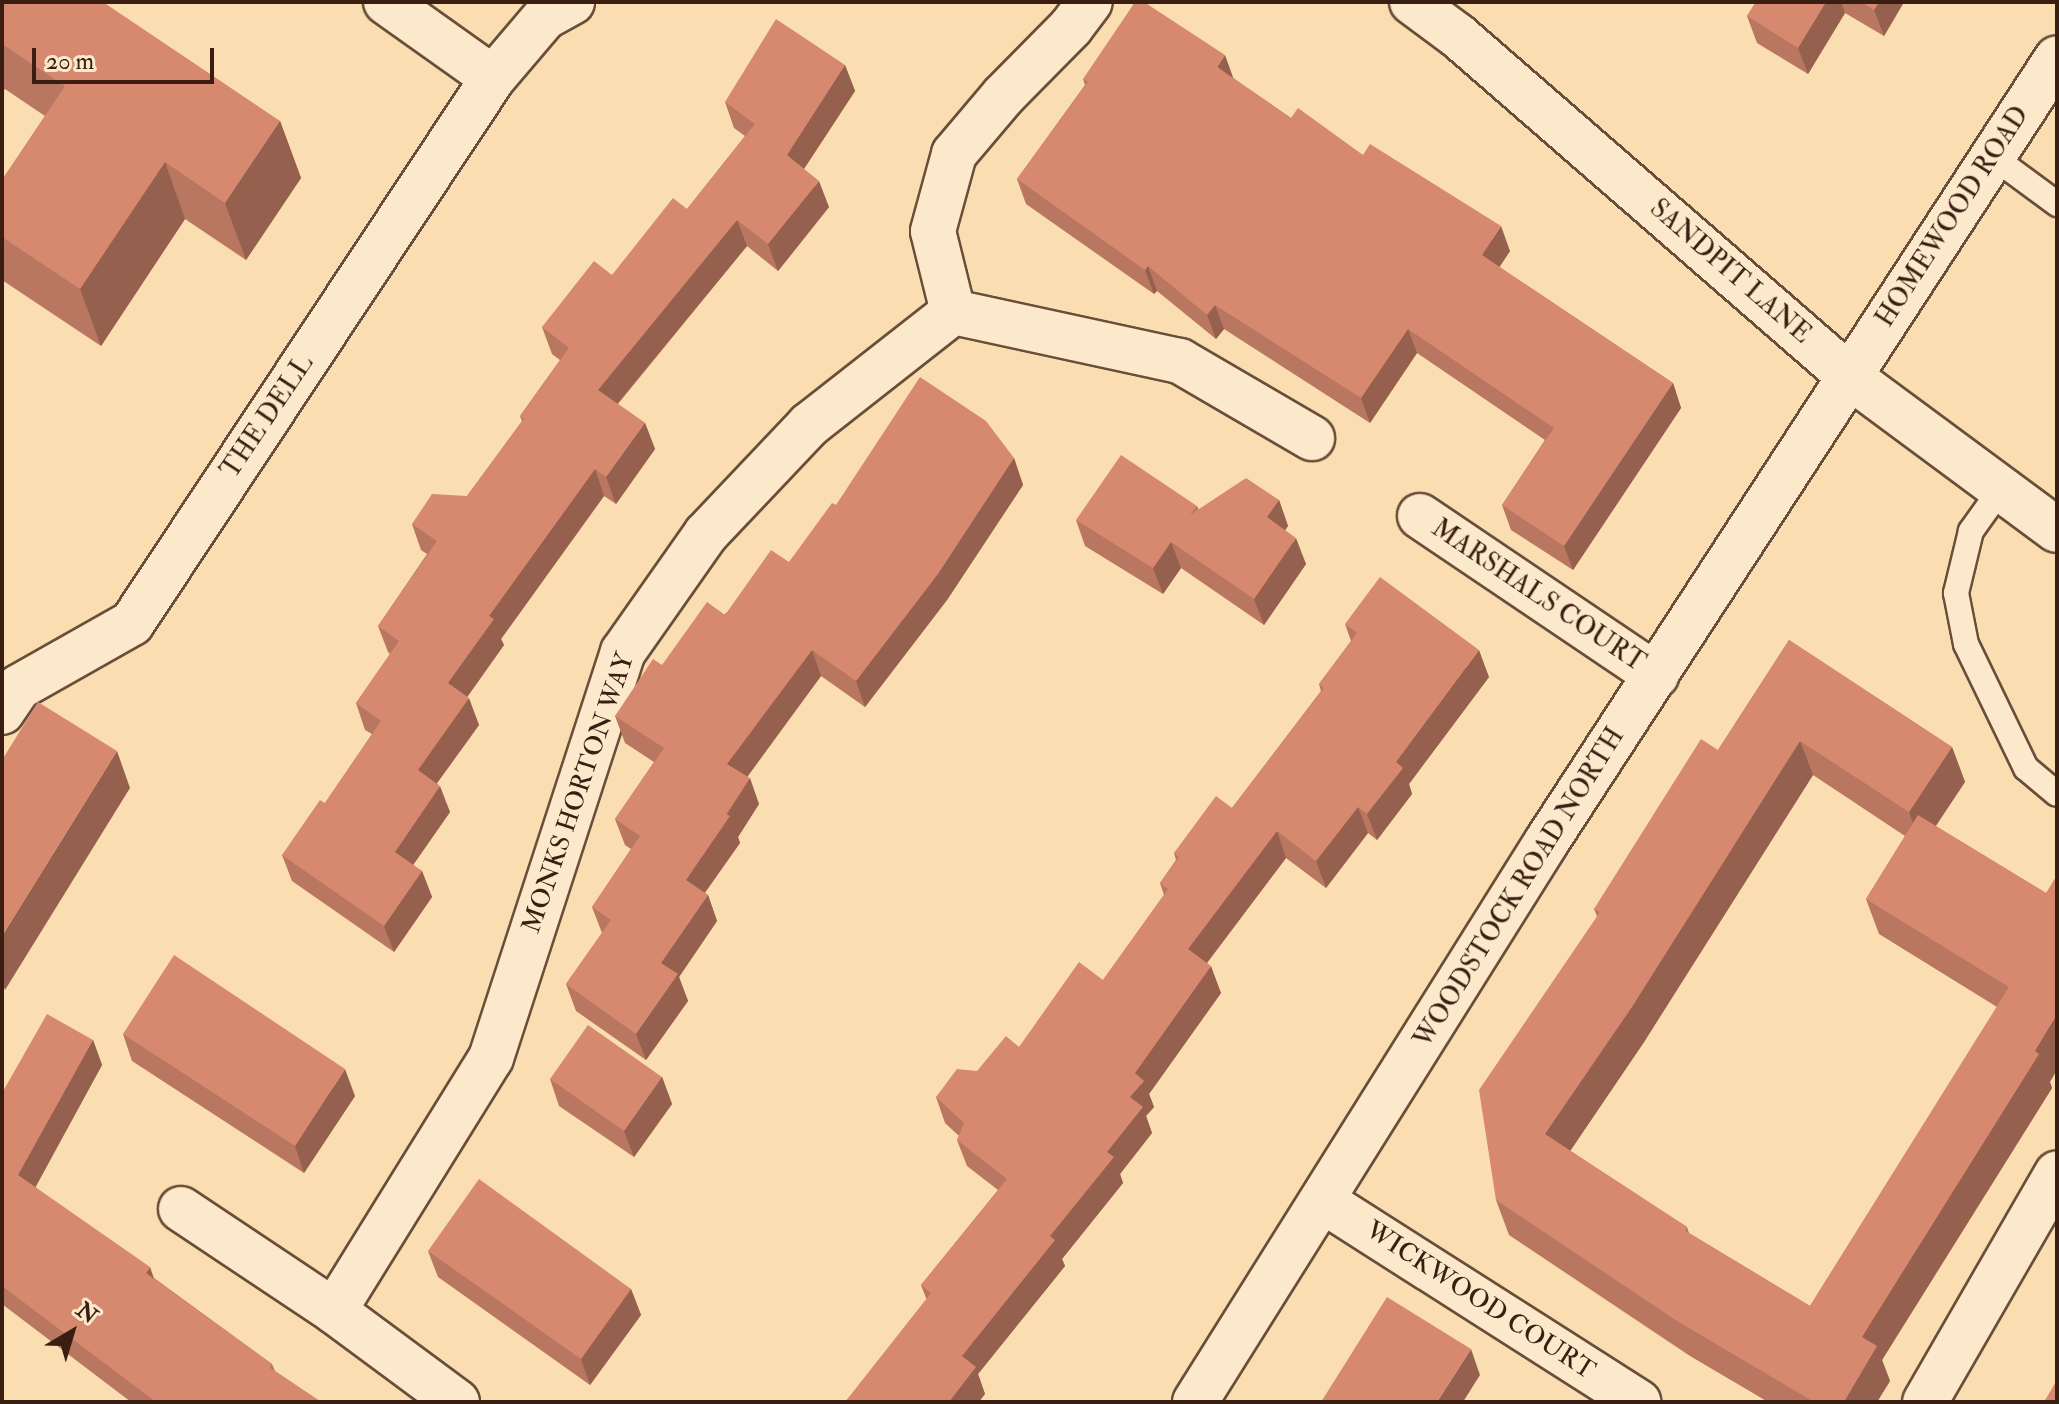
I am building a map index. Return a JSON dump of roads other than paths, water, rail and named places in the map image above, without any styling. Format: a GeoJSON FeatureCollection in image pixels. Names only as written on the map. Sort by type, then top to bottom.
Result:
{"type":"FeatureCollection","features":[{"type":"Feature","properties":{"kind":"street"},"geometry":{"type":"LineString","coordinates":[[386,2],[493,78]]}},
{"type":"Feature","properties":{"kind":"street","name":"THE DELL"},"geometry":{"type":"LineString","coordinates":[[2,712],[19,687],[132,623],[493,78],[545,17],[572,2]]}},
{"type":"Feature","properties":{"kind":"street"},"geometry":{"type":"LineString","coordinates":[[1090,2],[1071,27],[1003,96],[954,154],[933,231],[953,312],[1180,361],[1312,438]]}},
{"type":"Feature","properties":{"kind":"street","name":"SANDPIT LANE"},"geometry":{"type":"LineString","coordinates":[[1412,2],[1458,36],[1850,377],[2057,530]]}},
{"type":"Feature","properties":{"kind":"street","name":"HOMEWOOD ROAD"},"geometry":{"type":"LineString","coordinates":[[1850,377],[2057,58]]}},
{"type":"Feature","properties":{"kind":"street","name":"MONKS HORTON WAY"},"geometry":{"type":"LineString","coordinates":[[334,1311],[491,1058],[623,652],[706,534],[809,425],[953,312]]}},
{"type":"Feature","properties":{"kind":"street","name":"WOODSTOCK ROAD NORTH"},"geometry":{"type":"LineString","coordinates":[[1195,1402],[1547,841],[1850,377]]}},
{"type":"Feature","properties":{"kind":"street","name":"MARSHALS COURT"},"geometry":{"type":"LineString","coordinates":[[1420,516],[1656,675]]}},
{"type":"Feature","properties":{"kind":"street"},"geometry":{"type":"LineString","coordinates":[[1925,1402],[2057,1173]]}},
{"type":"Feature","properties":{"kind":"street","name":"WICKWOOD COURT"},"geometry":{"type":"LineString","coordinates":[[1323,1201],[1638,1402]]}},
{"type":"Feature","properties":{"kind":"street"},"geometry":{"type":"LineString","coordinates":[[181,1209],[334,1311],[457,1402]]}},
{"type":"Feature","properties":{"kind":"lane"},"geometry":{"type":"LineString","coordinates":[[1992,156],[2057,204]]}},
{"type":"Feature","properties":{"kind":"lane"},"geometry":{"type":"LineString","coordinates":[[2001,489],[1971,531],[1956,593],[1966,644],[2026,768],[2057,794]]}}]}
